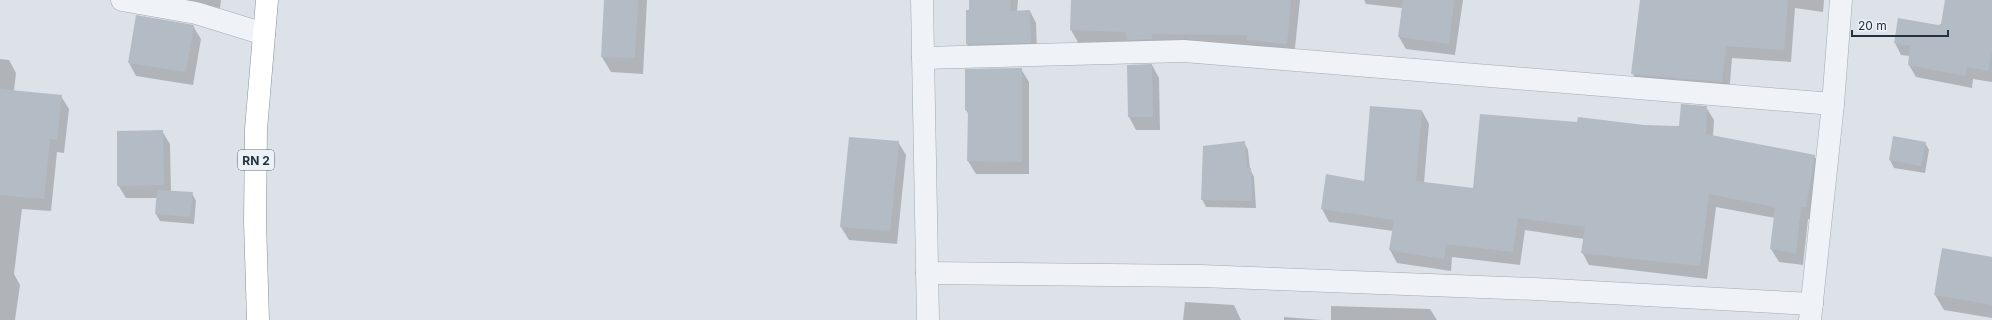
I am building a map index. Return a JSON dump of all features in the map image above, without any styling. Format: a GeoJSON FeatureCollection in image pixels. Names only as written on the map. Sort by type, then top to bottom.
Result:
{"type":"FeatureCollection","features":[{"type":"Feature","properties":{"kind":"highway","name":"RN 2"},"geometry":{"type":"LineString","coordinates":[[258,320],[255,221],[256,136],[267,0]]}},
{"type":"Feature","properties":{"kind":"street"},"geometry":{"type":"LineString","coordinates":[[122,0],[196,13],[264,34]]}},
{"type":"Feature","properties":{"kind":"street"},"geometry":{"type":"LineString","coordinates":[[922,0],[928,320]]}},
{"type":"Feature","properties":{"kind":"street"},"geometry":{"type":"LineString","coordinates":[[927,273],[1201,276],[1535,289],[1811,312],[1833,104],[1841,0]]}},
{"type":"Feature","properties":{"kind":"street"},"geometry":{"type":"LineString","coordinates":[[923,58],[1184,51],[1833,104]]}},
{"type":"Feature","properties":{"kind":"building"},"geometry":{"type":"Polygon","coordinates":[[[604,0],[638,0],[635,58],[601,57],[604,0]]]}},
{"type":"Feature","properties":{"kind":"building"},"geometry":{"type":"Polygon","coordinates":[[[969,0],[1011,0],[1010,11],[1030,10],[1031,43],[966,44],[966,10],[969,10],[969,0]]]}},
{"type":"Feature","properties":{"kind":"building"},"geometry":{"type":"Polygon","coordinates":[[[1071,0],[1291,0],[1287,44],[1247,40],[1247,35],[1152,34],[1152,39],[1127,40],[1126,32],[1070,30],[1071,0]]]}},
{"type":"Feature","properties":{"kind":"building"},"geometry":{"type":"Polygon","coordinates":[[[1403,0],[1454,0],[1449,44],[1398,37],[1403,0]]]}},
{"type":"Feature","properties":{"kind":"building"},"geometry":{"type":"Polygon","coordinates":[[[1640,0],[1788,0],[1784,50],[1726,46],[1722,82],[1631,74],[1640,0]]]}},
{"type":"Feature","properties":{"kind":"building"},"geometry":{"type":"Polygon","coordinates":[[[1945,0],[1992,0],[1992,51],[1988,71],[1967,67],[1965,76],[1908,65],[1910,46],[1894,43],[1898,18],[1938,25],[1941,24],[1945,0]]]}},
{"type":"Feature","properties":{"kind":"building"},"geometry":{"type":"Polygon","coordinates":[[[136,15],[194,25],[186,72],[128,63],[136,15]]]}},
{"type":"Feature","properties":{"kind":"building"},"geometry":{"type":"Polygon","coordinates":[[[1152,64],[1153,117],[1128,117],[1127,65],[1152,64]]]}},
{"type":"Feature","properties":{"kind":"building"},"geometry":{"type":"Polygon","coordinates":[[[1022,68],[1022,162],[967,161],[968,110],[965,110],[965,69],[1022,68]]]}},
{"type":"Feature","properties":{"kind":"building"},"geometry":{"type":"Polygon","coordinates":[[[0,89],[62,95],[57,140],[50,139],[44,199],[0,195],[0,89]]]}},
{"type":"Feature","properties":{"kind":"building"},"geometry":{"type":"Polygon","coordinates":[[[1681,104],[1707,106],[1706,134],[1815,155],[1806,207],[1801,207],[1796,253],[1770,249],[1775,207],[1709,194],[1700,266],[1581,253],[1585,227],[1518,218],[1513,252],[1446,244],[1444,259],[1389,250],[1394,220],[1321,209],[1326,174],[1364,181],[1370,106],[1422,110],[1416,181],[1473,188],[1480,114],[1577,122],[1578,117],[1644,125],[1679,126],[1681,104]]]}},
{"type":"Feature","properties":{"kind":"building"},"geometry":{"type":"Polygon","coordinates":[[[163,130],[164,185],[117,186],[117,131],[163,130]]]}},
{"type":"Feature","properties":{"kind":"building"},"geometry":{"type":"Polygon","coordinates":[[[1893,136],[1926,142],[1921,166],[1889,160],[1893,136]]]}},
{"type":"Feature","properties":{"kind":"building"},"geometry":{"type":"Polygon","coordinates":[[[849,137],[899,141],[890,231],[840,227],[849,137]]]}},
{"type":"Feature","properties":{"kind":"building"},"geometry":{"type":"Polygon","coordinates":[[[1245,141],[1247,168],[1251,168],[1252,201],[1201,200],[1203,146],[1245,141]]]}},
{"type":"Feature","properties":{"kind":"building"},"geometry":{"type":"Polygon","coordinates":[[[157,190],[193,192],[190,217],[155,214],[157,190]]]}},
{"type":"Feature","properties":{"kind":"building"},"geometry":{"type":"Polygon","coordinates":[[[1942,248],[1992,257],[1992,305],[1934,295],[1942,248]]]}}]}
